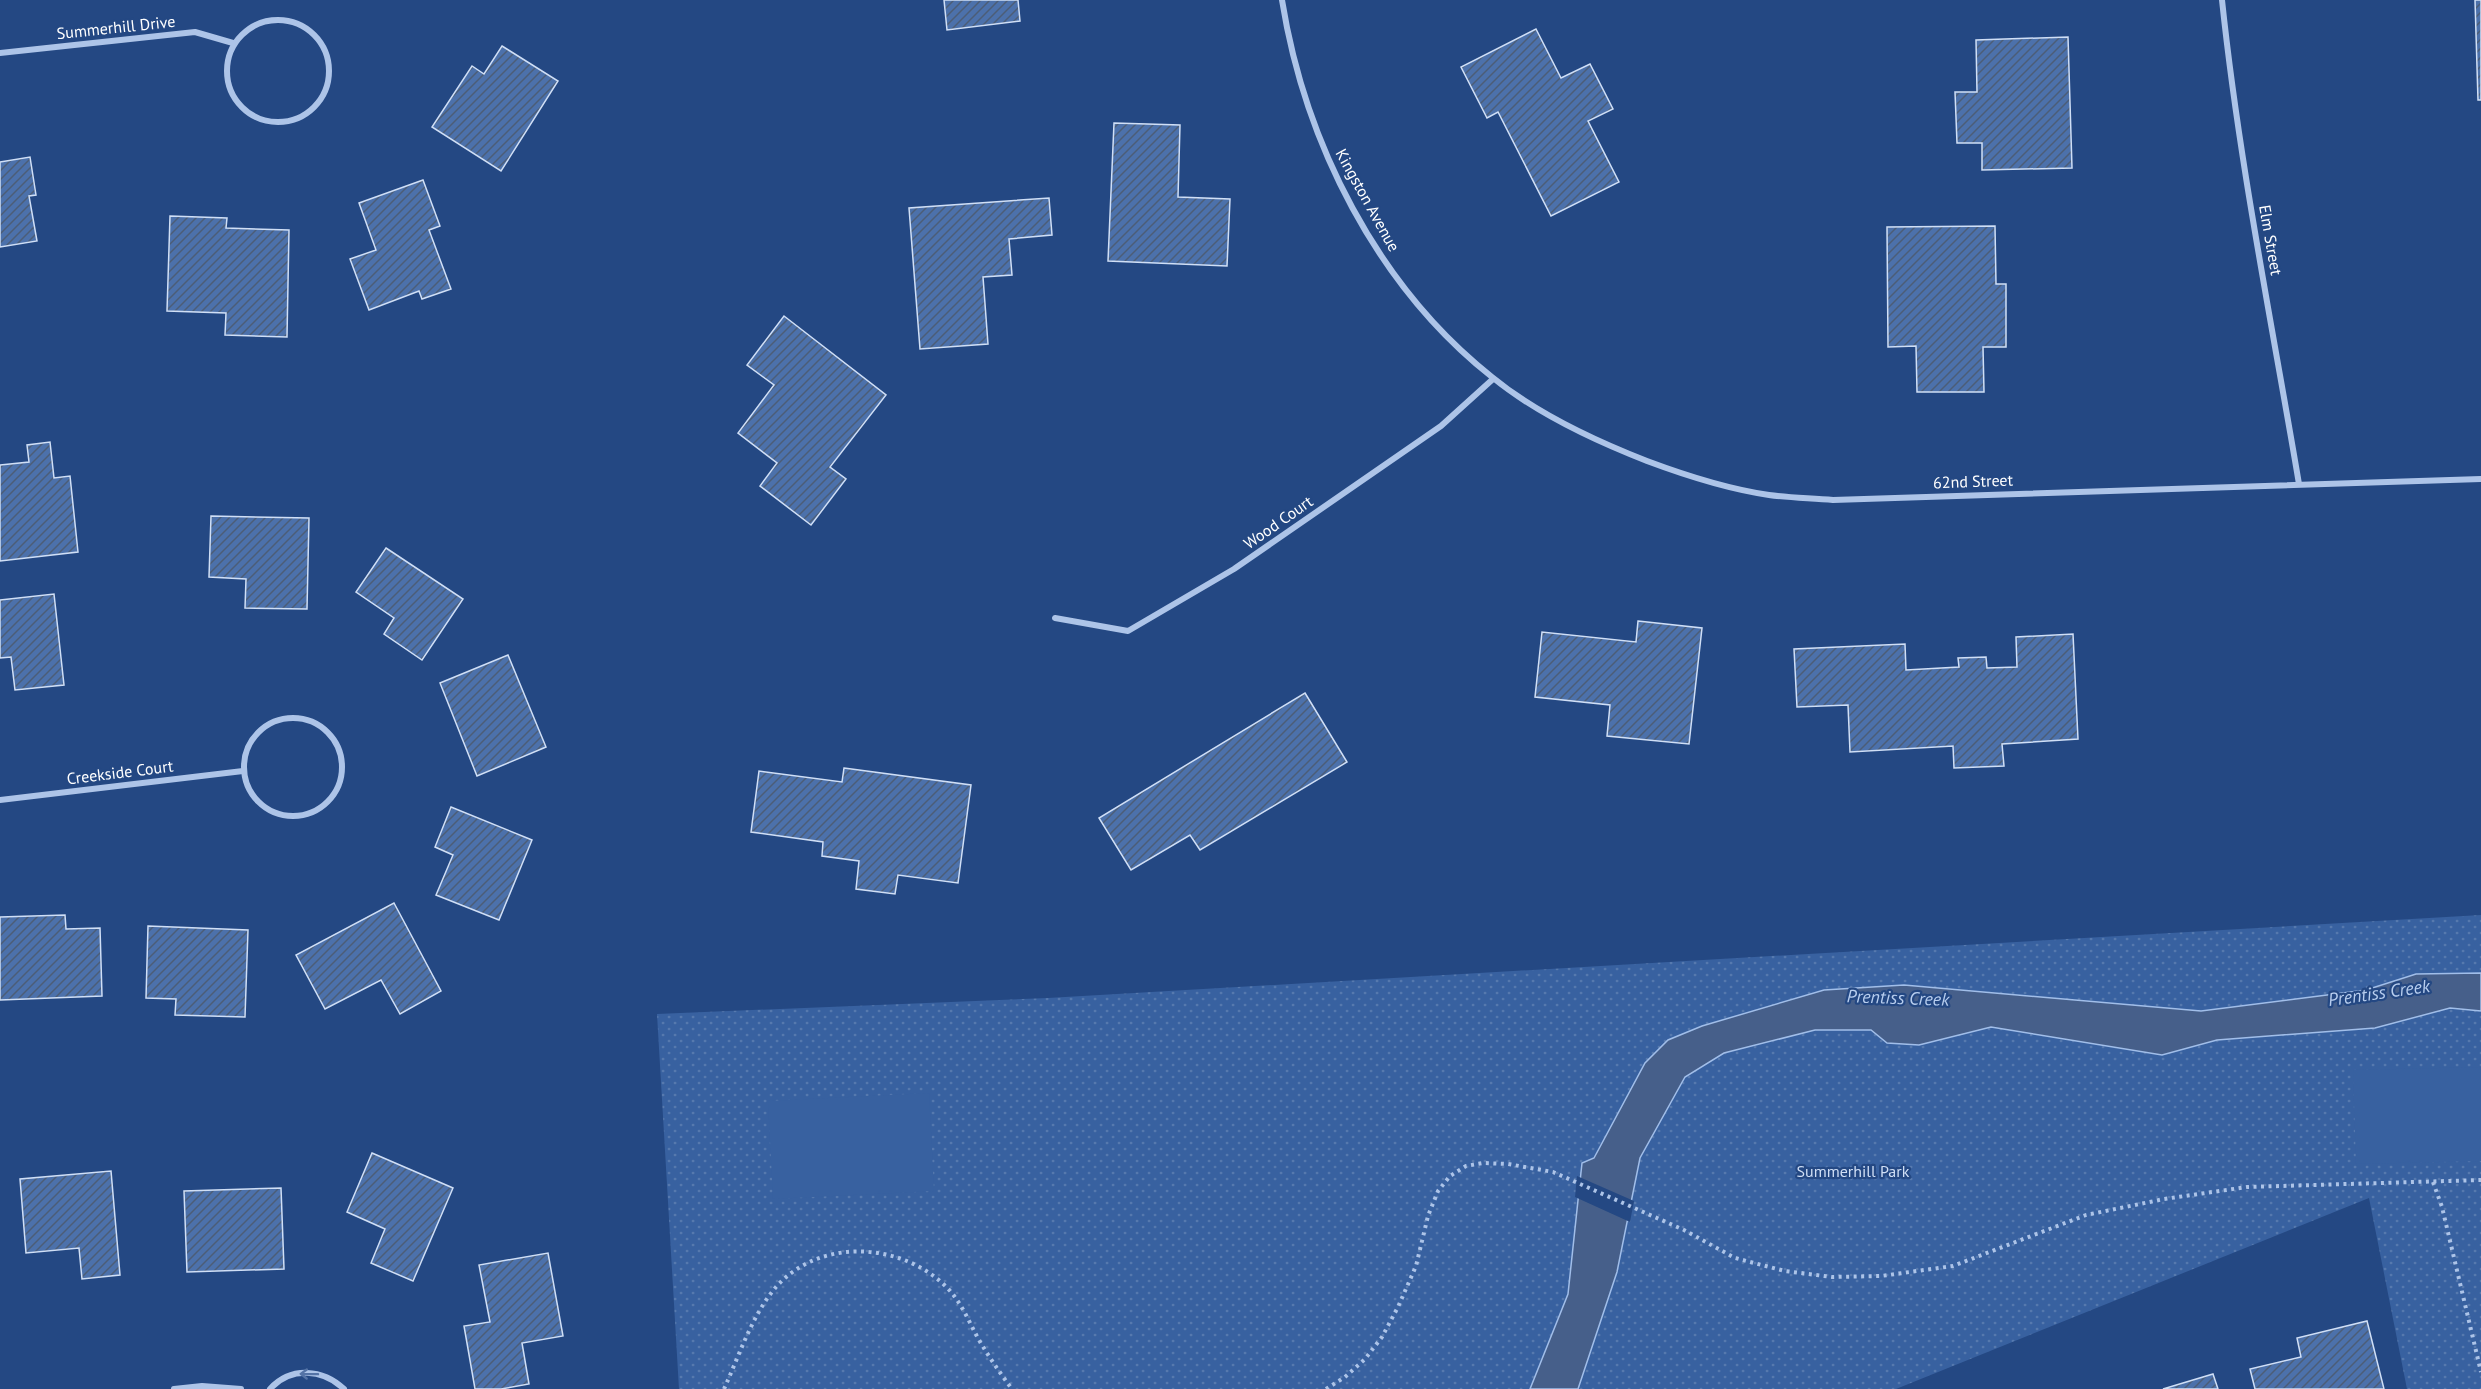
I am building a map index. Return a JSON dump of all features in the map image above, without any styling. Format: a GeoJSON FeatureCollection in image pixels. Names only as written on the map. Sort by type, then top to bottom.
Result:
{"type":"FeatureCollection","features":[{"type":"Feature","properties":{"kind":"street","name":"Kingston Avenue"},"geometry":{"type":"LineString","coordinates":[[1282,0],[1290,46],[1304,95],[1326,152],[1347,197],[1377,248],[1409,294],[1451,343],[1493,378]]}},
{"type":"Feature","properties":{"kind":"street","name":"Elm Street"},"geometry":{"type":"LineString","coordinates":[[2222,0],[2229,64],[2247,179],[2299,484]]}},
{"type":"Feature","properties":{"kind":"street"},"geometry":{"type":"LineString","coordinates":[[271,19],[295,21],[314,33],[327,53],[330,76],[323,98],[306,114],[284,123],[261,120],[241,108],[229,89],[226,66],[233,43],[249,27],[271,19]]}},
{"type":"Feature","properties":{"kind":"street","name":"Summerhill Drive"},"geometry":{"type":"LineString","coordinates":[[0,53],[195,32],[233,43]]}},
{"type":"Feature","properties":{"kind":"street","name":"62nd Street"},"geometry":{"type":"LineString","coordinates":[[1493,378],[1549,416],[1619,450],[1715,484],[1770,495],[1833,500],[2481,479]]}},
{"type":"Feature","properties":{"kind":"street","name":"Wood Court"},"geometry":{"type":"LineString","coordinates":[[1055,618],[1128,631],[1234,569],[1441,426],[1493,378]]}},
{"type":"Feature","properties":{"kind":"street"},"geometry":{"type":"LineString","coordinates":[[288,717],[308,719],[325,728],[337,744],[343,762],[341,782],[331,799],[316,811],[297,817],[278,814],[260,805],[248,790],[243,771],[245,752],[254,735],[270,722],[288,717]]}},
{"type":"Feature","properties":{"kind":"street","name":"Creekside Court"},"geometry":{"type":"LineString","coordinates":[[0,800],[243,771]]}},
{"type":"Feature","properties":{"kind":"street"},"geometry":{"type":"LineString","coordinates":[[270,1389],[286,1377],[303,1372],[320,1374],[335,1380],[344,1389]]}},
{"type":"Feature","properties":{"kind":"street"},"geometry":{"type":"LineString","coordinates":[[174,1389],[202,1386],[241,1389]]}},
{"type":"Feature","properties":{"kind":"path"},"geometry":{"type":"LineString","coordinates":[[1326,1389],[1345,1377],[1365,1359],[1382,1337],[1416,1266],[1428,1216],[1438,1191],[1450,1176],[1466,1166],[1483,1163],[1508,1164],[1553,1172],[1684,1230],[1735,1258],[1785,1271],[1832,1277],[1881,1276],[1953,1266],[2086,1215],[2164,1199],[2247,1187],[2481,1180]]}},
{"type":"Feature","properties":{"kind":"path"},"geometry":{"type":"LineString","coordinates":[[2433,1182],[2442,1207],[2481,1372]]}},
{"type":"Feature","properties":{"kind":"path"},"geometry":{"type":"LineString","coordinates":[[724,1389],[762,1307],[777,1286],[796,1270],[814,1260],[839,1253],[866,1251],[887,1254],[909,1261],[941,1281],[953,1294],[999,1372],[1012,1389]]}},
{"type":"Feature","properties":{"kind":"green space","name":"Summerhill Park"},"geometry":{"type":"Polygon","coordinates":[[[2481,915],[2481,1389],[2407,1389],[2369,1198],[1896,1389],[679,1389],[657,1014],[1048,998],[2481,915]]]}},
{"type":"Feature","properties":{"kind":"green space"},"geometry":{"type":"Polygon","coordinates":[[[2481,1067],[2481,1161],[2356,1164],[2353,1070],[2481,1067]]]}},
{"type":"Feature","properties":{"kind":"green space"},"geometry":{"type":"Polygon","coordinates":[[[929,1093],[934,1191],[773,1199],[768,1101],[929,1093]]]}},
{"type":"Feature","properties":{"kind":"water","name":"Prentiss Creek"},"geometry":{"type":"Polygon","coordinates":[[[2481,973],[2481,1011],[2450,1008],[2375,1028],[2217,1040],[2162,1055],[1991,1027],[1919,1045],[1887,1043],[1871,1030],[1815,1030],[1724,1053],[1685,1077],[1640,1158],[1617,1272],[1578,1389],[1530,1389],[1568,1294],[1582,1163],[1594,1158],[1645,1063],[1668,1040],[1702,1026],[1824,990],[1904,985],[2201,1011],[2366,990],[2416,974],[2481,973]]]}},
{"type":"Feature","properties":{"kind":"pier"},"geometry":{"type":"Polygon","coordinates":[[[1577,1176],[1634,1201],[1630,1222],[1575,1197],[1577,1176]]]}},
{"type":"Feature","properties":{"kind":"building"},"geometry":{"type":"Polygon","coordinates":[[[944,0],[1018,0],[1020,21],[947,30],[944,0]]]}},
{"type":"Feature","properties":{"kind":"building"},"geometry":{"type":"Polygon","coordinates":[[[2475,0],[2481,0],[2481,100],[2478,100],[2475,0]]]}},
{"type":"Feature","properties":{"kind":"building"},"geometry":{"type":"Polygon","coordinates":[[[1536,29],[1561,78],[1590,64],[1613,109],[1588,121],[1619,182],[1551,216],[1498,112],[1487,118],[1461,67],[1536,29]]]}},
{"type":"Feature","properties":{"kind":"building"},"geometry":{"type":"Polygon","coordinates":[[[2068,37],[2072,168],[1982,170],[1982,143],[1957,143],[1955,92],[1977,92],[1976,40],[2068,37]]]}},
{"type":"Feature","properties":{"kind":"building"},"geometry":{"type":"Polygon","coordinates":[[[502,46],[558,81],[501,171],[432,127],[472,66],[484,74],[502,46]]]}},
{"type":"Feature","properties":{"kind":"building"},"geometry":{"type":"Polygon","coordinates":[[[1114,123],[1180,125],[1178,197],[1230,199],[1227,266],[1108,261],[1114,123]]]}},
{"type":"Feature","properties":{"kind":"building"},"geometry":{"type":"Polygon","coordinates":[[[30,157],[36,195],[29,196],[37,241],[0,247],[0,162],[30,157]]]}},
{"type":"Feature","properties":{"kind":"building"},"geometry":{"type":"Polygon","coordinates":[[[423,180],[440,226],[429,230],[451,289],[422,299],[419,291],[369,310],[350,259],[376,250],[359,203],[423,180]]]}},
{"type":"Feature","properties":{"kind":"building"},"geometry":{"type":"Polygon","coordinates":[[[1049,198],[1052,235],[1009,239],[1012,275],[983,277],[988,344],[920,349],[909,208],[1049,198]]]}},
{"type":"Feature","properties":{"kind":"building"},"geometry":{"type":"Polygon","coordinates":[[[170,216],[227,218],[226,228],[289,230],[287,337],[225,335],[226,313],[167,311],[170,216]]]}},
{"type":"Feature","properties":{"kind":"building"},"geometry":{"type":"Polygon","coordinates":[[[1995,226],[1996,284],[2006,284],[2006,347],[1983,347],[1984,392],[1917,392],[1916,346],[1888,347],[1887,227],[1995,226]]]}},
{"type":"Feature","properties":{"kind":"building"},"geometry":{"type":"Polygon","coordinates":[[[784,316],[886,395],[830,467],[846,479],[811,525],[760,486],[777,463],[738,433],[774,385],[747,365],[784,316]]]}},
{"type":"Feature","properties":{"kind":"building"},"geometry":{"type":"Polygon","coordinates":[[[50,442],[54,478],[70,476],[78,552],[0,561],[0,465],[29,462],[27,445],[50,442]]]}},
{"type":"Feature","properties":{"kind":"building"},"geometry":{"type":"Polygon","coordinates":[[[211,516],[309,518],[307,609],[245,608],[246,579],[209,577],[211,516]]]}},
{"type":"Feature","properties":{"kind":"building"},"geometry":{"type":"Polygon","coordinates":[[[386,548],[463,599],[422,660],[384,634],[394,618],[356,592],[386,548]]]}},
{"type":"Feature","properties":{"kind":"building"},"geometry":{"type":"Polygon","coordinates":[[[54,594],[64,685],[15,690],[11,657],[0,658],[0,600],[54,594]]]}},
{"type":"Feature","properties":{"kind":"building"},"geometry":{"type":"Polygon","coordinates":[[[1638,621],[1702,628],[1689,744],[1607,736],[1610,705],[1535,697],[1542,632],[1636,642],[1638,621]]]}},
{"type":"Feature","properties":{"kind":"building"},"geometry":{"type":"Polygon","coordinates":[[[2073,634],[2078,739],[2002,744],[2004,766],[1954,768],[1953,746],[1850,752],[1848,705],[1797,707],[1794,649],[1905,644],[1906,670],[1959,667],[1958,658],[1986,657],[1987,668],[2017,667],[2016,637],[2073,634]]]}},
{"type":"Feature","properties":{"kind":"building"},"geometry":{"type":"Polygon","coordinates":[[[508,655],[546,747],[477,776],[440,683],[508,655]]]}},
{"type":"Feature","properties":{"kind":"building"},"geometry":{"type":"Polygon","coordinates":[[[1305,693],[1347,762],[1200,850],[1190,835],[1131,870],[1099,818],[1305,693]]]}},
{"type":"Feature","properties":{"kind":"building"},"geometry":{"type":"Polygon","coordinates":[[[844,768],[971,785],[958,883],[898,875],[895,894],[856,889],[859,861],[822,856],[823,842],[751,832],[759,771],[842,782],[844,768]]]}},
{"type":"Feature","properties":{"kind":"building"},"geometry":{"type":"Polygon","coordinates":[[[451,807],[532,840],[499,920],[436,895],[453,855],[435,847],[451,807]]]}},
{"type":"Feature","properties":{"kind":"building"},"geometry":{"type":"Polygon","coordinates":[[[394,903],[441,991],[400,1014],[381,980],[325,1009],[296,955],[394,903]]]}},
{"type":"Feature","properties":{"kind":"building"},"geometry":{"type":"Polygon","coordinates":[[[65,915],[66,929],[100,928],[102,996],[0,1000],[0,917],[65,915]]]}},
{"type":"Feature","properties":{"kind":"building"},"geometry":{"type":"Polygon","coordinates":[[[148,926],[248,930],[245,1017],[175,1015],[176,999],[146,998],[148,926]]]}},
{"type":"Feature","properties":{"kind":"building"},"geometry":{"type":"Polygon","coordinates":[[[372,1153],[453,1188],[413,1281],[371,1263],[385,1229],[347,1212],[372,1153]]]}},
{"type":"Feature","properties":{"kind":"building"},"geometry":{"type":"Polygon","coordinates":[[[111,1171],[120,1275],[82,1279],[79,1248],[26,1253],[20,1179],[111,1171]]]}},
{"type":"Feature","properties":{"kind":"building"},"geometry":{"type":"Polygon","coordinates":[[[281,1188],[284,1269],[187,1272],[184,1191],[281,1188]]]}},
{"type":"Feature","properties":{"kind":"building"},"geometry":{"type":"Polygon","coordinates":[[[548,1253],[563,1336],[522,1343],[529,1384],[501,1389],[475,1389],[464,1326],[490,1322],[479,1265],[548,1253]]]}},
{"type":"Feature","properties":{"kind":"building"},"geometry":{"type":"Polygon","coordinates":[[[2367,1321],[2384,1389],[2255,1389],[2250,1369],[2301,1357],[2297,1338],[2367,1321]]]}},
{"type":"Feature","properties":{"kind":"building"},"geometry":{"type":"Polygon","coordinates":[[[2213,1374],[2218,1389],[2163,1389],[2213,1374]]]}}]}
